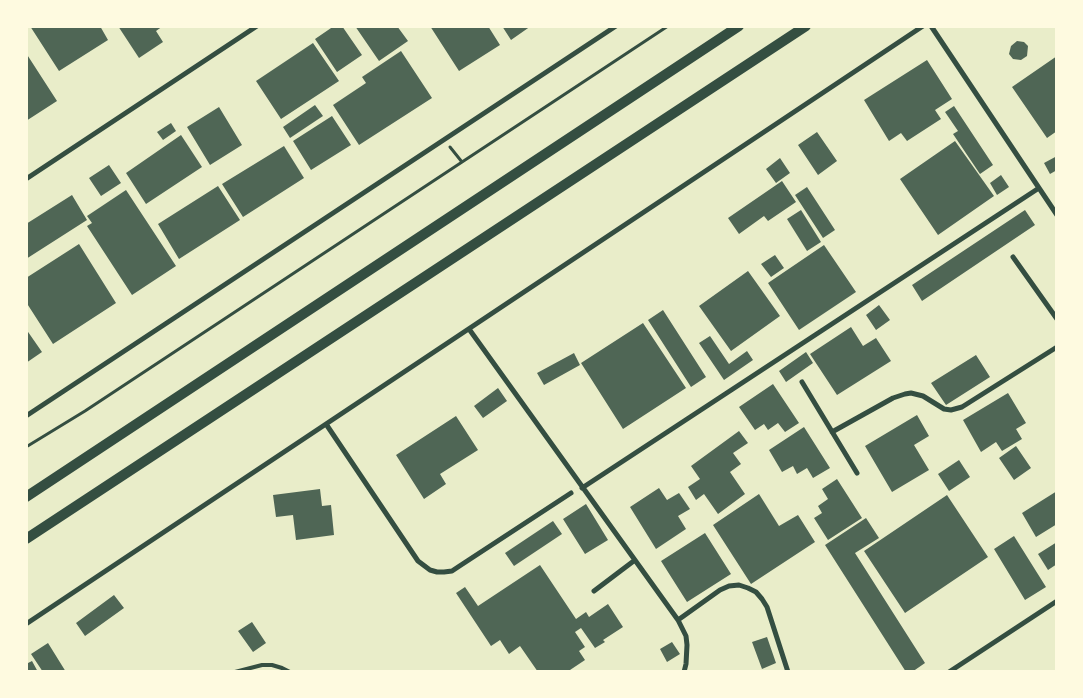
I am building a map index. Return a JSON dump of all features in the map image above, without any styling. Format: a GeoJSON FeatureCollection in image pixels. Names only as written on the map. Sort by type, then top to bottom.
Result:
{"type":"FeatureCollection","features":[{"type":"Feature","properties":{"kind":"main road"},"geometry":{"type":"LineString","coordinates":[[26,497],[739,26]]}},
{"type":"Feature","properties":{"kind":"main road"},"geometry":{"type":"LineString","coordinates":[[26,539],[806,26]]}},
{"type":"Feature","properties":{"kind":"street"},"geometry":{"type":"LineString","coordinates":[[26,180],[257,26]]}},
{"type":"Feature","properties":{"kind":"street"},"geometry":{"type":"LineString","coordinates":[[26,416],[616,26]]}},
{"type":"Feature","properties":{"kind":"street"},"geometry":{"type":"LineString","coordinates":[[26,624],[923,26]]}},
{"type":"Feature","properties":{"kind":"street"},"geometry":{"type":"LineString","coordinates":[[932,26],[1057,215]]}},
{"type":"Feature","properties":{"kind":"street"},"geometry":{"type":"LineString","coordinates":[[582,488],[1039,188]]}},
{"type":"Feature","properties":{"kind":"street"},"geometry":{"type":"LineString","coordinates":[[1013,257],[1057,319]]}},
{"type":"Feature","properties":{"kind":"street"},"geometry":{"type":"LineString","coordinates":[[469,329],[678,620],[686,636],[686,664],[684,672]]}},
{"type":"Feature","properties":{"kind":"street"},"geometry":{"type":"LineString","coordinates":[[832,432],[893,398],[905,394],[911,393],[923,396],[944,409],[951,410],[962,407],[1057,347]]}},
{"type":"Feature","properties":{"kind":"street"},"geometry":{"type":"LineString","coordinates":[[802,382],[857,473]]}},
{"type":"Feature","properties":{"kind":"street"},"geometry":{"type":"LineString","coordinates":[[326,424],[418,560],[430,570],[437,572],[452,571],[572,493]]}},
{"type":"Feature","properties":{"kind":"street"},"geometry":{"type":"LineString","coordinates":[[594,591],[635,560]]}},
{"type":"Feature","properties":{"kind":"street"},"geometry":{"type":"LineString","coordinates":[[678,620],[720,590],[729,586],[748,588],[756,592],[767,607],[788,672]]}},
{"type":"Feature","properties":{"kind":"street"},"geometry":{"type":"LineString","coordinates":[[949,672],[1057,601]]}},
{"type":"Feature","properties":{"kind":"lane"},"geometry":{"type":"LineString","coordinates":[[235,672],[262,665],[272,665],[290,672]]}},
{"type":"Feature","properties":{"kind":"path"},"geometry":{"type":"LineString","coordinates":[[26,447],[85,411],[668,26]]}},
{"type":"Feature","properties":{"kind":"path"},"geometry":{"type":"LineString","coordinates":[[444,140],[462,162]]}},
{"type":"Feature","properties":{"kind":"building"},"geometry":{"type":"Polygon","coordinates":[[[30,26],[100,26],[108,40],[59,71],[30,26]]]}},
{"type":"Feature","properties":{"kind":"building"},"geometry":{"type":"Polygon","coordinates":[[[118,26],[163,26],[156,31],[163,42],[139,58],[118,26]]]}},
{"type":"Feature","properties":{"kind":"building"},"geometry":{"type":"Polygon","coordinates":[[[334,26],[342,26],[362,55],[337,72],[315,39],[334,26]]]}},
{"type":"Feature","properties":{"kind":"building"},"geometry":{"type":"Polygon","coordinates":[[[355,26],[397,26],[408,41],[379,61],[355,26]]]}},
{"type":"Feature","properties":{"kind":"building"},"geometry":{"type":"Polygon","coordinates":[[[430,26],[488,26],[500,45],[459,71],[430,26]]]}},
{"type":"Feature","properties":{"kind":"building"},"geometry":{"type":"Polygon","coordinates":[[[502,26],[531,26],[511,40],[502,26]]]}},
{"type":"Feature","properties":{"kind":"building"},"geometry":{"type":"Polygon","coordinates":[[[1017,41],[1024,42],[1028,46],[1027,56],[1021,60],[1013,59],[1009,54],[1011,46],[1017,41]]]}},
{"type":"Feature","properties":{"kind":"building"},"geometry":{"type":"Polygon","coordinates":[[[313,43],[339,81],[281,119],[256,81],[313,43]]]}},
{"type":"Feature","properties":{"kind":"building"},"geometry":{"type":"Polygon","coordinates":[[[401,51],[432,98],[359,145],[333,105],[366,83],[362,77],[401,51]]]}},
{"type":"Feature","properties":{"kind":"building"},"geometry":{"type":"Polygon","coordinates":[[[26,53],[57,101],[26,121],[26,53]]]}},
{"type":"Feature","properties":{"kind":"building"},"geometry":{"type":"Polygon","coordinates":[[[1057,56],[1057,131],[1047,138],[1012,87],[1057,56]]]}},
{"type":"Feature","properties":{"kind":"building"},"geometry":{"type":"Polygon","coordinates":[[[927,60],[952,99],[935,110],[941,119],[907,141],[901,133],[889,141],[864,100],[927,60]]]}},
{"type":"Feature","properties":{"kind":"building"},"geometry":{"type":"Polygon","coordinates":[[[315,105],[323,116],[290,138],[283,127],[315,105]]]}},
{"type":"Feature","properties":{"kind":"building"},"geometry":{"type":"Polygon","coordinates":[[[954,106],[993,165],[980,174],[953,134],[958,131],[945,112],[954,106]]]}},
{"type":"Feature","properties":{"kind":"building"},"geometry":{"type":"Polygon","coordinates":[[[219,107],[242,145],[210,165],[187,127],[219,107]]]}},
{"type":"Feature","properties":{"kind":"building"},"geometry":{"type":"Polygon","coordinates":[[[332,116],[351,145],[311,170],[293,141],[332,116]]]}},
{"type":"Feature","properties":{"kind":"building"},"geometry":{"type":"Polygon","coordinates":[[[171,123],[176,131],[163,140],[157,132],[171,123]]]}},
{"type":"Feature","properties":{"kind":"building"},"geometry":{"type":"Polygon","coordinates":[[[817,132],[837,161],[818,175],[798,145],[817,132]]]}},
{"type":"Feature","properties":{"kind":"building"},"geometry":{"type":"Polygon","coordinates":[[[181,135],[202,167],[146,204],[126,173],[181,135]]]}},
{"type":"Feature","properties":{"kind":"building"},"geometry":{"type":"Polygon","coordinates":[[[955,141],[994,196],[938,235],[900,179],[955,141]]]}},
{"type":"Feature","properties":{"kind":"building"},"geometry":{"type":"Polygon","coordinates":[[[284,146],[304,178],[243,217],[222,184],[284,146]]]}},
{"type":"Feature","properties":{"kind":"building"},"geometry":{"type":"Polygon","coordinates":[[[1057,156],[1057,170],[1050,174],[1044,163],[1057,156]]]}},
{"type":"Feature","properties":{"kind":"building"},"geometry":{"type":"Polygon","coordinates":[[[780,158],[790,173],[776,183],[766,169],[780,158]]]}},
{"type":"Feature","properties":{"kind":"building"},"geometry":{"type":"Polygon","coordinates":[[[109,165],[121,183],[101,196],[89,178],[109,165]]]}},
{"type":"Feature","properties":{"kind":"building"},"geometry":{"type":"Polygon","coordinates":[[[1001,175],[1009,187],[997,195],[990,183],[1001,175]]]}},
{"type":"Feature","properties":{"kind":"building"},"geometry":{"type":"Polygon","coordinates":[[[782,181],[796,202],[768,221],[764,216],[739,234],[728,218],[782,181]]]}},
{"type":"Feature","properties":{"kind":"building"},"geometry":{"type":"Polygon","coordinates":[[[218,186],[240,220],[179,259],[158,224],[218,186]]]}},
{"type":"Feature","properties":{"kind":"building"},"geometry":{"type":"Polygon","coordinates":[[[807,187],[835,230],[823,238],[795,195],[807,187]]]}},
{"type":"Feature","properties":{"kind":"building"},"geometry":{"type":"Polygon","coordinates":[[[126,190],[176,266],[132,295],[87,226],[92,223],[87,216],[126,190]]]}},
{"type":"Feature","properties":{"kind":"building"},"geometry":{"type":"Polygon","coordinates":[[[72,195],[87,220],[26,259],[26,224],[72,195]]]}},
{"type":"Feature","properties":{"kind":"building"},"geometry":{"type":"Polygon","coordinates":[[[801,210],[821,242],[807,251],[787,219],[801,210]]]}},
{"type":"Feature","properties":{"kind":"building"},"geometry":{"type":"Polygon","coordinates":[[[1025,210],[1035,225],[922,301],[912,285],[1025,210]]]}},
{"type":"Feature","properties":{"kind":"building"},"geometry":{"type":"Polygon","coordinates":[[[79,244],[116,303],[53,344],[26,302],[26,278],[79,244]]]}},
{"type":"Feature","properties":{"kind":"building"},"geometry":{"type":"Polygon","coordinates":[[[824,245],[856,292],[799,330],[768,283],[824,245]]]}},
{"type":"Feature","properties":{"kind":"building"},"geometry":{"type":"Polygon","coordinates":[[[775,255],[784,268],[771,277],[761,264],[775,255]]]}},
{"type":"Feature","properties":{"kind":"building"},"geometry":{"type":"Polygon","coordinates":[[[748,271],[780,316],[731,351],[699,306],[748,271]]]}},
{"type":"Feature","properties":{"kind":"building"},"geometry":{"type":"Polygon","coordinates":[[[879,305],[890,320],[876,330],[866,315],[879,305]]]}},
{"type":"Feature","properties":{"kind":"building"},"geometry":{"type":"Polygon","coordinates":[[[663,310],[706,377],[691,387],[648,320],[663,310]]]}},
{"type":"Feature","properties":{"kind":"building"},"geometry":{"type":"Polygon","coordinates":[[[643,323],[686,388],[623,429],[581,363],[643,323]]]}},
{"type":"Feature","properties":{"kind":"building"},"geometry":{"type":"Polygon","coordinates":[[[851,327],[863,346],[876,338],[891,361],[837,395],[810,354],[851,327]]]}},
{"type":"Feature","properties":{"kind":"building"},"geometry":{"type":"Polygon","coordinates":[[[26,329],[42,352],[26,363],[26,329]]]}},
{"type":"Feature","properties":{"kind":"building"},"geometry":{"type":"Polygon","coordinates":[[[710,336],[729,364],[747,351],[753,360],[724,380],[699,343],[710,336]]]}},
{"type":"Feature","properties":{"kind":"building"},"geometry":{"type":"Polygon","coordinates":[[[806,352],[813,363],[786,382],[779,371],[806,352]]]}},
{"type":"Feature","properties":{"kind":"building"},"geometry":{"type":"Polygon","coordinates":[[[574,353],[580,365],[544,385],[537,373],[574,353]]]}},
{"type":"Feature","properties":{"kind":"building"},"geometry":{"type":"Polygon","coordinates":[[[976,355],[990,377],[946,405],[931,383],[976,355]]]}},
{"type":"Feature","properties":{"kind":"building"},"geometry":{"type":"Polygon","coordinates":[[[773,384],[799,423],[785,432],[778,423],[768,430],[764,424],[755,430],[739,407],[773,384]]]}},
{"type":"Feature","properties":{"kind":"building"},"geometry":{"type":"Polygon","coordinates":[[[498,388],[507,401],[483,418],[474,406],[498,388]]]}},
{"type":"Feature","properties":{"kind":"building"},"geometry":{"type":"Polygon","coordinates":[[[1008,393],[1026,423],[1016,429],[1022,439],[1002,451],[996,442],[981,452],[963,420],[1008,393]]]}},
{"type":"Feature","properties":{"kind":"building"},"geometry":{"type":"Polygon","coordinates":[[[917,415],[929,436],[914,445],[929,470],[892,492],[865,446],[917,415]]]}},
{"type":"Feature","properties":{"kind":"building"},"geometry":{"type":"Polygon","coordinates":[[[456,416],[478,450],[440,474],[446,484],[424,499],[396,455],[456,416]]]}},
{"type":"Feature","properties":{"kind":"building"},"geometry":{"type":"Polygon","coordinates":[[[804,427],[830,468],[813,478],[807,468],[797,474],[793,466],[782,472],[769,450],[804,427]]]}},
{"type":"Feature","properties":{"kind":"building"},"geometry":{"type":"Polygon","coordinates":[[[739,431],[748,443],[733,453],[741,464],[730,472],[745,494],[718,514],[704,494],[696,500],[688,487],[700,479],[691,466],[739,431]]]}},
{"type":"Feature","properties":{"kind":"building"},"geometry":{"type":"Polygon","coordinates":[[[1016,446],[1031,468],[1014,480],[999,458],[1016,446]]]}},
{"type":"Feature","properties":{"kind":"building"},"geometry":{"type":"Polygon","coordinates":[[[959,460],[970,477],[949,491],[938,474],[959,460]]]}},
{"type":"Feature","properties":{"kind":"building"},"geometry":{"type":"Polygon","coordinates":[[[837,479],[862,518],[828,540],[814,518],[822,513],[818,506],[828,499],[822,489],[837,479]]]}},
{"type":"Feature","properties":{"kind":"building"},"geometry":{"type":"Polygon","coordinates":[[[659,488],[667,500],[679,493],[690,509],[678,516],[686,529],[656,549],[630,507],[659,488]]]}},
{"type":"Feature","properties":{"kind":"building"},"geometry":{"type":"Polygon","coordinates":[[[320,489],[322,506],[331,505],[334,535],[296,540],[293,515],[276,517],[273,495],[320,489]]]}},
{"type":"Feature","properties":{"kind":"building"},"geometry":{"type":"Polygon","coordinates":[[[1057,491],[1057,524],[1036,537],[1022,513],[1057,491]]]}},
{"type":"Feature","properties":{"kind":"building"},"geometry":{"type":"Polygon","coordinates":[[[759,494],[779,526],[798,515],[815,542],[751,584],[713,525],[759,494]]]}},
{"type":"Feature","properties":{"kind":"building"},"geometry":{"type":"Polygon","coordinates":[[[947,495],[988,557],[905,613],[864,551],[947,495]]]}},
{"type":"Feature","properties":{"kind":"building"},"geometry":{"type":"Polygon","coordinates":[[[586,504],[608,540],[585,554],[563,519],[586,504]]]}},
{"type":"Feature","properties":{"kind":"building"},"geometry":{"type":"Polygon","coordinates":[[[866,518],[879,538],[855,553],[925,663],[912,672],[906,672],[825,545],[866,518]]]}},
{"type":"Feature","properties":{"kind":"building"},"geometry":{"type":"Polygon","coordinates":[[[553,521],[562,534],[514,566],[505,553],[553,521]]]}},
{"type":"Feature","properties":{"kind":"building"},"geometry":{"type":"Polygon","coordinates":[[[705,533],[731,574],[687,602],[661,561],[705,533]]]}},
{"type":"Feature","properties":{"kind":"building"},"geometry":{"type":"Polygon","coordinates":[[[1014,536],[1046,587],[1025,600],[994,549],[1014,536]]]}},
{"type":"Feature","properties":{"kind":"building"},"geometry":{"type":"Polygon","coordinates":[[[1057,542],[1057,564],[1048,570],[1038,554],[1057,542]]]}},
{"type":"Feature","properties":{"kind":"building"},"geometry":{"type":"Polygon","coordinates":[[[540,565],[576,619],[586,612],[589,617],[608,604],[623,627],[603,640],[605,642],[595,648],[581,628],[575,632],[585,647],[579,651],[585,660],[567,672],[538,672],[520,646],[509,654],[500,640],[491,646],[456,593],[465,587],[478,606],[540,565]]]}},
{"type":"Feature","properties":{"kind":"building"},"geometry":{"type":"Polygon","coordinates":[[[114,595],[124,608],[85,636],[76,623],[114,595]]]}},
{"type":"Feature","properties":{"kind":"building"},"geometry":{"type":"Polygon","coordinates":[[[252,622],[266,643],[253,652],[238,631],[252,622]]]}},
{"type":"Feature","properties":{"kind":"building"},"geometry":{"type":"Polygon","coordinates":[[[767,637],[776,663],[762,669],[752,642],[767,637]]]}},
{"type":"Feature","properties":{"kind":"building"},"geometry":{"type":"Polygon","coordinates":[[[672,642],[680,654],[667,662],[660,649],[672,642]]]}},
{"type":"Feature","properties":{"kind":"building"},"geometry":{"type":"Polygon","coordinates":[[[48,643],[66,672],[43,672],[31,654],[48,643]]]}},
{"type":"Feature","properties":{"kind":"building"},"geometry":{"type":"Polygon","coordinates":[[[32,661],[38,672],[26,672],[26,664],[32,661]]]}}]}
